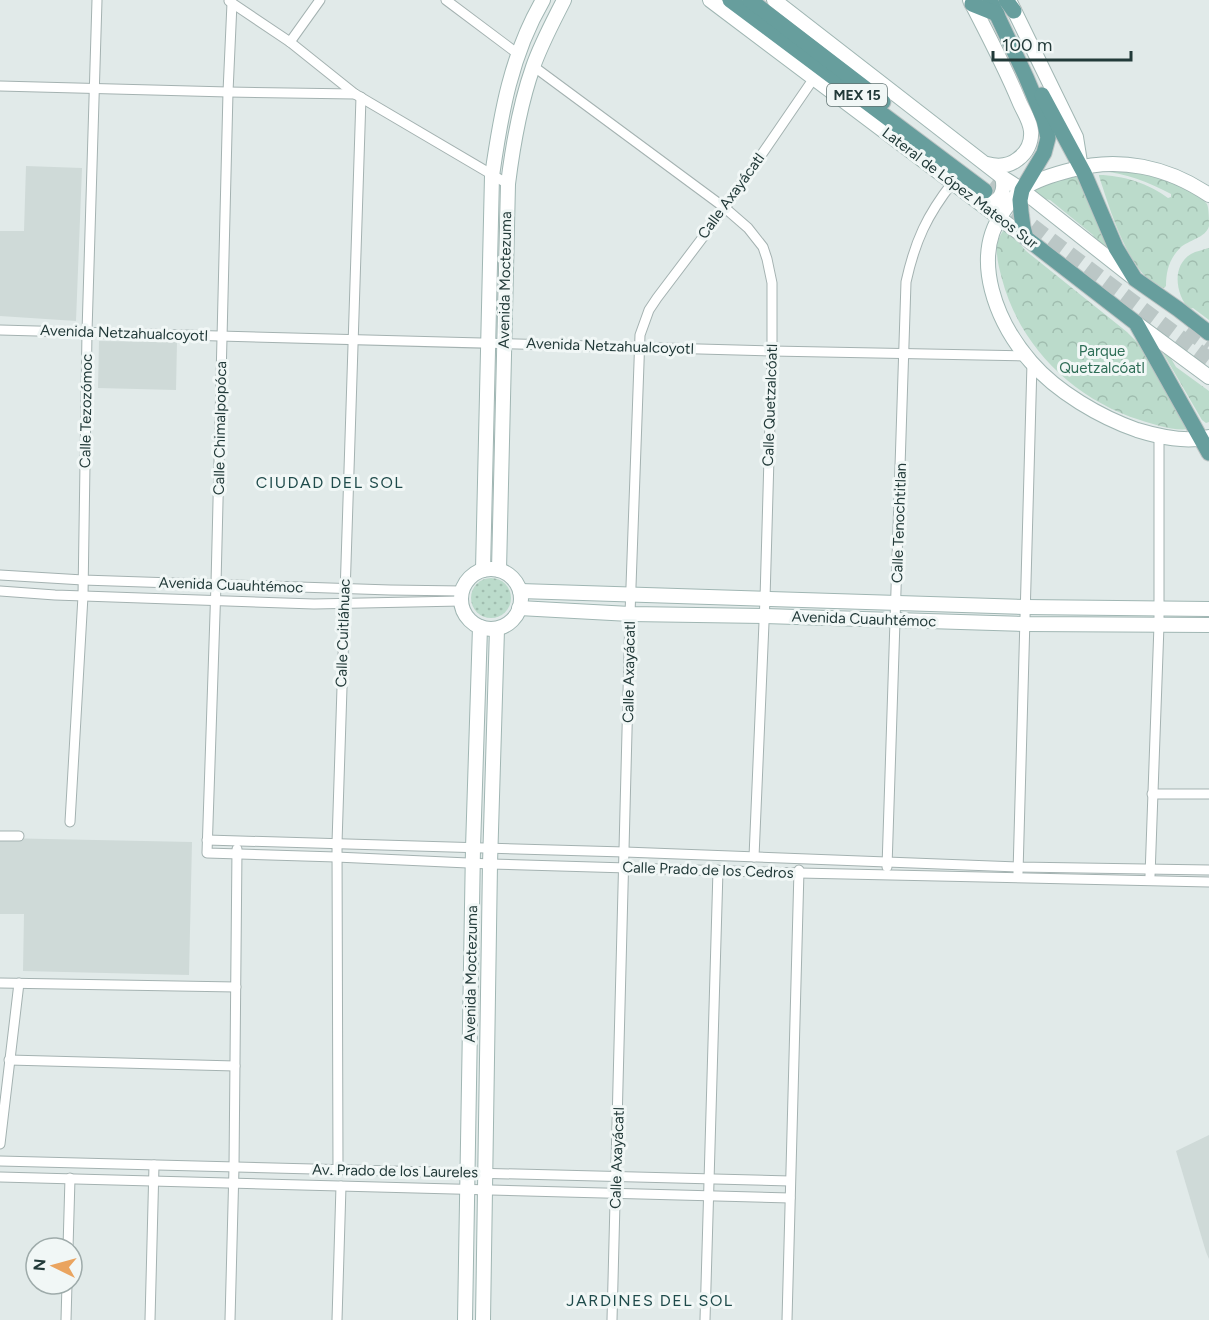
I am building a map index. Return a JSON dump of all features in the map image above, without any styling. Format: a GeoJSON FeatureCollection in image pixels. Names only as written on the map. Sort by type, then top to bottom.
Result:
{"type":"FeatureCollection","features":[{"type":"Feature","properties":{"kind":"main road","name":"MEX 15"},"geometry":{"type":"LineString","coordinates":[[730,0],[990,189]]}},
{"type":"Feature","properties":{"kind":"main road","name":"MEX 15"},"geometry":{"type":"LineString","coordinates":[[750,0],[990,189]]}},
{"type":"Feature","properties":{"kind":"main road"},"geometry":{"type":"LineString","coordinates":[[971,2],[993,7],[1044,120],[1048,138],[1047,146],[1022,190],[1020,200],[1026,238]]}},
{"type":"Feature","properties":{"kind":"main road"},"geometry":{"type":"LineString","coordinates":[[1026,77],[1042,95],[1081,167],[1116,248],[1136,279]]}},
{"type":"Feature","properties":{"kind":"main road","name":"Lateral de López Mateos Sur"},"geometry":{"type":"LineString","coordinates":[[1026,238],[1136,323]]}},
{"type":"Feature","properties":{"kind":"main road","name":"Lateral de López Mateos Sur"},"geometry":{"type":"LineString","coordinates":[[1136,279],[1209,333]]}},
{"type":"Feature","properties":{"kind":"main road"},"geometry":{"type":"LineString","coordinates":[[1136,323],[1205,438],[1209,453]]}},
{"type":"Feature","properties":{"kind":"street","name":"Calle Tezozómoc"},"geometry":{"type":"LineString","coordinates":[[70,822],[83,596],[87,332],[97,0]]}},
{"type":"Feature","properties":{"kind":"street"},"geometry":{"type":"LineString","coordinates":[[290,42],[320,0]]}},
{"type":"Feature","properties":{"kind":"street"},"geometry":{"type":"LineString","coordinates":[[446,0],[518,54]]}},
{"type":"Feature","properties":{"kind":"street","name":"Avenida Moctezuma"},"geometry":{"type":"LineString","coordinates":[[483,570],[492,176],[499,124],[508,88],[518,54],[543,0]]}},
{"type":"Feature","properties":{"kind":"street","name":"Avenida Moctezuma"},"geometry":{"type":"LineString","coordinates":[[499,570],[508,184],[517,127],[533,66],[564,0]]}},
{"type":"Feature","properties":{"kind":"street","name":"Lateral de López Mateos Sur"},"geometry":{"type":"LineString","coordinates":[[710,0],[953,182],[990,189],[1022,190],[1136,279]]}},
{"type":"Feature","properties":{"kind":"street","name":"Lateral de López Mateos Sur"},"geometry":{"type":"LineString","coordinates":[[774,0],[984,163],[999,217],[1026,238]]}},
{"type":"Feature","properties":{"kind":"street"},"geometry":{"type":"LineString","coordinates":[[230,2],[290,42],[358,95],[508,184]]}},
{"type":"Feature","properties":{"kind":"street","name":"Calle Chimalpopóca"},"geometry":{"type":"LineString","coordinates":[[207,853],[230,2]]}},
{"type":"Feature","properties":{"kind":"street"},"geometry":{"type":"LineString","coordinates":[[971,2],[1015,91],[1031,131],[1029,147],[1009,165],[998,166],[984,163]]}},
{"type":"Feature","properties":{"kind":"street"},"geometry":{"type":"LineString","coordinates":[[1010,4],[1076,137],[1081,167]]}},
{"type":"Feature","properties":{"kind":"street","name":"Calle Quetzalcóatl"},"geometry":{"type":"LineString","coordinates":[[533,66],[724,208],[748,228],[763,247],[767,259],[772,283],[772,351],[765,599],[754,857]]}},
{"type":"Feature","properties":{"kind":"street","name":"Calle Axayácatl"},"geometry":{"type":"LineString","coordinates":[[612,1320],[639,346],[649,310],[724,208],[814,78]]}},
{"type":"Feature","properties":{"kind":"street"},"geometry":{"type":"LineString","coordinates":[[0,86],[358,95]]}},
{"type":"Feature","properties":{"kind":"street"},"geometry":{"type":"LineString","coordinates":[[1015,91],[1044,120]]}},
{"type":"Feature","properties":{"kind":"street","name":"Calle Cuitláhuac"},"geometry":{"type":"LineString","coordinates":[[338,1170],[336,856],[358,95]]}},
{"type":"Feature","properties":{"kind":"street"},"geometry":{"type":"LineString","coordinates":[[1205,438],[1159,437],[1125,426],[1064,392],[1029,359],[1011,334],[999,311],[987,267],[990,240],[999,217],[1022,190],[1042,179],[1081,167],[1106,163],[1141,166],[1176,177],[1209,195]]}},
{"type":"Feature","properties":{"kind":"street","name":"Calle Tenochtitlan"},"geometry":{"type":"LineString","coordinates":[[887,875],[906,282],[923,227],[953,182]]}},
{"type":"Feature","properties":{"kind":"street","name":"Lateral de López Mateos Sur"},"geometry":{"type":"LineString","coordinates":[[1136,323],[1209,377]]}},
{"type":"Feature","properties":{"kind":"street","name":"Avenida Netzahualcoyotl"},"geometry":{"type":"LineString","coordinates":[[0,330],[1004,355],[1029,359]]}},
{"type":"Feature","properties":{"kind":"street"},"geometry":{"type":"LineString","coordinates":[[1004,355],[1011,344],[1011,334]]}},
{"type":"Feature","properties":{"kind":"street"},"geometry":{"type":"LineString","coordinates":[[1018,879],[1029,359]]}},
{"type":"Feature","properties":{"kind":"street"},"geometry":{"type":"LineString","coordinates":[[1149,881],[1159,625],[1159,437]]}},
{"type":"Feature","properties":{"kind":"street"},"geometry":{"type":"LineString","coordinates":[[483,570],[499,570],[514,580],[520,591],[521,603],[511,621],[497,629],[486,629],[475,625],[466,617],[461,607],[461,596],[465,582],[471,576],[483,570]]}},
{"type":"Feature","properties":{"kind":"street","name":"Avenida Cuauhtémoc"},"geometry":{"type":"LineString","coordinates":[[0,575],[461,596]]}},
{"type":"Feature","properties":{"kind":"street","name":"Avenida Cuauhtémoc"},"geometry":{"type":"LineString","coordinates":[[0,591],[215,601],[344,604],[461,596]]}},
{"type":"Feature","properties":{"kind":"street","name":"Avenida Cuauhtémoc"},"geometry":{"type":"LineString","coordinates":[[520,591],[1025,607],[1209,609]]}},
{"type":"Feature","properties":{"kind":"street","name":"Avenida Cuauhtémoc"},"geometry":{"type":"LineString","coordinates":[[519,608],[630,614],[1025,624],[1209,625]]}},
{"type":"Feature","properties":{"kind":"street","name":"Avenida Moctezuma"},"geometry":{"type":"LineString","coordinates":[[465,1320],[472,848],[480,627]]}},
{"type":"Feature","properties":{"kind":"street","name":"Avenida Moctezuma"},"geometry":{"type":"LineString","coordinates":[[483,1320],[490,849],[497,629]]}},
{"type":"Feature","properties":{"kind":"street"},"geometry":{"type":"LineString","coordinates":[[1152,794],[1209,794]]}},
{"type":"Feature","properties":{"kind":"street"},"geometry":{"type":"LineString","coordinates":[[0,836],[19,836]]}},
{"type":"Feature","properties":{"kind":"street","name":"Calle Prado de los Cedros"},"geometry":{"type":"LineString","coordinates":[[207,840],[625,852],[1018,867],[1209,870]]}},
{"type":"Feature","properties":{"kind":"street"},"geometry":{"type":"LineString","coordinates":[[230,1320],[238,841]]}},
{"type":"Feature","properties":{"kind":"street","name":"Calle Prado de los Cedros"},"geometry":{"type":"LineString","coordinates":[[207,853],[624,868],[1209,882]]}},
{"type":"Feature","properties":{"kind":"street"},"geometry":{"type":"LineString","coordinates":[[787,1320],[799,858]]}},
{"type":"Feature","properties":{"kind":"street"},"geometry":{"type":"LineString","coordinates":[[705,1320],[718,870]]}},
{"type":"Feature","properties":{"kind":"street"},"geometry":{"type":"LineString","coordinates":[[0,983],[236,987]]}},
{"type":"Feature","properties":{"kind":"street"},"geometry":{"type":"LineString","coordinates":[[0,1144],[19,983]]}},
{"type":"Feature","properties":{"kind":"street"},"geometry":{"type":"LineString","coordinates":[[9,1060],[235,1066]]}},
{"type":"Feature","properties":{"kind":"street","name":"Av. Prado de los Laureles"},"geometry":{"type":"LineString","coordinates":[[0,1161],[790,1181]]}},
{"type":"Feature","properties":{"kind":"street"},"geometry":{"type":"LineString","coordinates":[[150,1320],[154,1165]]}},
{"type":"Feature","properties":{"kind":"street","name":"Av. Prado de los Laureles"},"geometry":{"type":"LineString","coordinates":[[0,1177],[790,1198]]}},
{"type":"Feature","properties":{"kind":"street"},"geometry":{"type":"LineString","coordinates":[[68,1236],[70,1178]]}},
{"type":"Feature","properties":{"kind":"street"},"geometry":{"type":"LineString","coordinates":[[337,1320],[341,1186]]}},
{"type":"Feature","properties":{"kind":"street"},"geometry":{"type":"LineString","coordinates":[[66,1320],[67,1296]]}},
{"type":"Feature","properties":{"kind":"shaded area"},"geometry":{"type":"Polygon","coordinates":[[[26,166],[82,168],[76,321],[0,316],[0,231],[24,231],[26,166]]]}},
{"type":"Feature","properties":{"kind":"shaded area"},"geometry":{"type":"Polygon","coordinates":[[[99,341],[177,342],[176,390],[98,388],[99,341]]]}},
{"type":"Feature","properties":{"kind":"shaded area"},"geometry":{"type":"Polygon","coordinates":[[[0,838],[192,842],[189,975],[23,971],[24,914],[0,914],[0,838]]]}},
{"type":"Feature","properties":{"kind":"shaded area"},"geometry":{"type":"Polygon","coordinates":[[[1209,1135],[1209,1259],[1176,1151],[1209,1135]]]}},
{"type":"Feature","properties":{"kind":"green space"},"geometry":{"type":"Polygon","coordinates":[[[1099,170],[1136,171],[1157,176],[1195,193],[1207,204],[1209,226],[1207,230],[1176,252],[1169,266],[1164,288],[1152,282],[1131,257],[1115,223],[1099,175],[1135,181],[1153,188],[1168,198],[1171,194],[1137,179],[1099,170]]]}},
{"type":"Feature","properties":{"kind":"green space"},"geometry":{"type":"Polygon","coordinates":[[[1078,175],[1111,246],[1109,252],[1099,247],[1093,235],[1050,200],[1034,197],[1031,192],[1046,183],[1078,175]]]}},
{"type":"Feature","properties":{"kind":"green space","name":"Parque Quetzalcóatl"},"geometry":{"type":"Polygon","coordinates":[[[1006,227],[1026,251],[1127,332],[1142,347],[1189,429],[1164,427],[1116,411],[1093,399],[1053,367],[1036,348],[1010,304],[997,258],[997,245],[1006,227]]]}},
{"type":"Feature","properties":{"kind":"green space"},"geometry":{"type":"Polygon","coordinates":[[[1209,248],[1209,320],[1193,308],[1189,309],[1185,303],[1179,289],[1178,273],[1185,259],[1193,253],[1209,248]]]}},
{"type":"Feature","properties":{"kind":"green space"},"geometry":{"type":"Polygon","coordinates":[[[1163,353],[1169,355],[1176,367],[1209,391],[1209,422],[1202,420],[1163,353]]]}},
{"type":"Feature","properties":{"kind":"green space"},"geometry":{"type":"Polygon","coordinates":[[[491,578],[499,579],[505,584],[510,590],[510,606],[505,612],[499,617],[491,618],[483,617],[477,612],[472,606],[471,598],[472,590],[477,584],[483,579],[491,578]]]}},
{"type":"Feature","properties":{"kind":"tunnel"},"geometry":{"type":"LineString","coordinates":[[990,184],[1011,200]]}},
{"type":"Feature","properties":{"kind":"tunnel"},"geometry":{"type":"LineString","coordinates":[[1014,212],[1209,359]]}},
{"type":"Feature","properties":{"kind":"tunnel"},"geometry":{"type":"LineString","coordinates":[[1187,330],[1209,346]]}},
{"type":"Feature","properties":{"kind":"district","name":"CIUDAD DEL SOL"},"geometry":{"type":"Point","coordinates":[330,482]}},
{"type":"Feature","properties":{"kind":"district","name":"JARDINES DEL SOL"},"geometry":{"type":"Point","coordinates":[650,1300]}}]}
